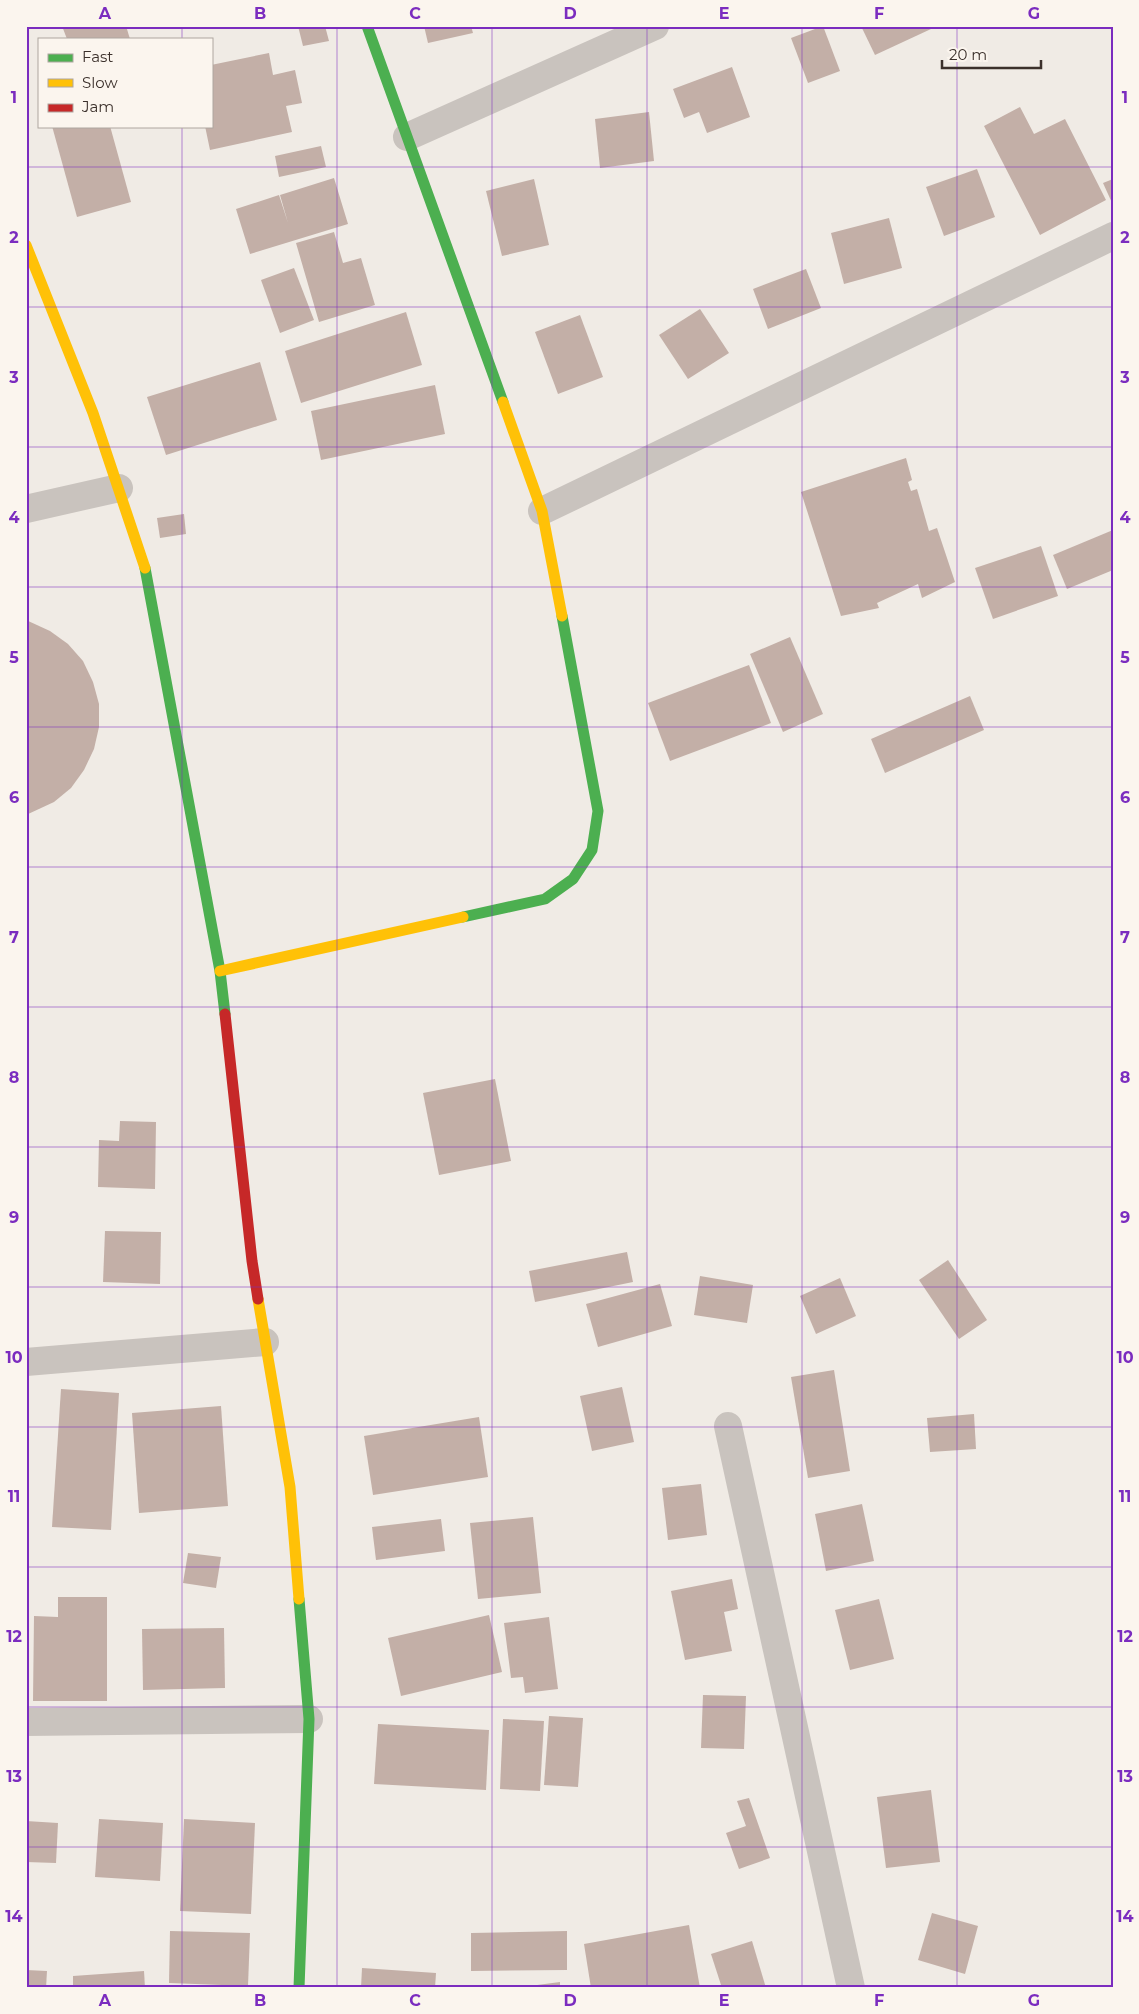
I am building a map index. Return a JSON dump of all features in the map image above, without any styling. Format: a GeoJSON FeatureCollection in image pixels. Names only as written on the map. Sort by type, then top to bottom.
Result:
{"type":"FeatureCollection","features":[{"type":"Feature","properties":{"kind":"street"},"geometry":{"type":"LineString","coordinates":[[220,970],[545,899],[573,879],[592,850],[598,811],[542,511],[367,26]]}},
{"type":"Feature","properties":{"kind":"street"},"geometry":{"type":"LineString","coordinates":[[407,137],[655,26]]}},
{"type":"Feature","properties":{"kind":"street"},"geometry":{"type":"LineString","coordinates":[[542,511],[1113,236]]}},
{"type":"Feature","properties":{"kind":"street"},"geometry":{"type":"LineString","coordinates":[[26,245],[93,413],[147,574],[220,970],[252,1261],[290,1487],[309,1719],[299,1988]]}},
{"type":"Feature","properties":{"kind":"street"},"geometry":{"type":"LineString","coordinates":[[26,509],[118,488]]}},
{"type":"Feature","properties":{"kind":"street"},"geometry":{"type":"LineString","coordinates":[[26,1362],[266,1342]]}},
{"type":"Feature","properties":{"kind":"street"},"geometry":{"type":"LineString","coordinates":[[728,1426],[851,1988]]}},
{"type":"Feature","properties":{"kind":"street"},"geometry":{"type":"LineString","coordinates":[[26,1722],[309,1719]]}},
{"type":"Feature","properties":{"kind":"building"},"geometry":{"type":"Polygon","coordinates":[[[62,26],[126,26],[130,38],[67,38],[62,26]]]}},
{"type":"Feature","properties":{"kind":"building"},"geometry":{"type":"Polygon","coordinates":[[[298,26],[325,26],[329,41],[303,46],[298,26]]]}},
{"type":"Feature","properties":{"kind":"building"},"geometry":{"type":"Polygon","coordinates":[[[424,26],[471,26],[473,33],[428,43],[424,26]]]}},
{"type":"Feature","properties":{"kind":"building"},"geometry":{"type":"Polygon","coordinates":[[[823,26],[840,71],[808,83],[791,38],[823,26]]]}},
{"type":"Feature","properties":{"kind":"building"},"geometry":{"type":"Polygon","coordinates":[[[861,26],[930,26],[931,29],[875,55],[861,26]]]}},
{"type":"Feature","properties":{"kind":"building"},"geometry":{"type":"Polygon","coordinates":[[[269,53],[273,75],[295,70],[302,103],[286,106],[292,132],[210,150],[205,128],[212,128],[212,65],[269,53]]]}},
{"type":"Feature","properties":{"kind":"building"},"geometry":{"type":"Polygon","coordinates":[[[732,67],[750,117],[707,133],[699,112],[684,118],[673,89],[732,67]]]}},
{"type":"Feature","properties":{"kind":"building"},"geometry":{"type":"Polygon","coordinates":[[[1020,107],[1034,134],[1065,119],[1106,200],[1040,235],[984,126],[1020,107]]]}},
{"type":"Feature","properties":{"kind":"building"},"geometry":{"type":"Polygon","coordinates":[[[649,112],[654,161],[600,168],[595,119],[649,112]]]}},
{"type":"Feature","properties":{"kind":"building"},"geometry":{"type":"Polygon","coordinates":[[[53,128],[111,128],[131,202],[77,217],[53,128]]]}},
{"type":"Feature","properties":{"kind":"building"},"geometry":{"type":"Polygon","coordinates":[[[321,146],[326,167],[279,177],[275,156],[321,146]]]}},
{"type":"Feature","properties":{"kind":"building"},"geometry":{"type":"Polygon","coordinates":[[[977,169],[995,217],[944,236],[926,187],[977,169]]]}},
{"type":"Feature","properties":{"kind":"building"},"geometry":{"type":"Polygon","coordinates":[[[334,178],[348,224],[250,254],[236,209],[279,195],[288,223],[280,195],[334,178]]]}},
{"type":"Feature","properties":{"kind":"building"},"geometry":{"type":"Polygon","coordinates":[[[534,179],[549,245],[502,256],[486,191],[534,179]]]}},
{"type":"Feature","properties":{"kind":"building"},"geometry":{"type":"Polygon","coordinates":[[[1113,179],[1113,205],[1103,183],[1113,179]]]}},
{"type":"Feature","properties":{"kind":"building"},"geometry":{"type":"Polygon","coordinates":[[[889,218],[902,268],[844,284],[831,233],[889,218]]]}},
{"type":"Feature","properties":{"kind":"building"},"geometry":{"type":"Polygon","coordinates":[[[334,232],[343,263],[361,258],[375,305],[319,322],[296,243],[334,232]]]}},
{"type":"Feature","properties":{"kind":"building"},"geometry":{"type":"Polygon","coordinates":[[[294,268],[314,320],[280,333],[261,280],[294,268]]]}},
{"type":"Feature","properties":{"kind":"building"},"geometry":{"type":"Polygon","coordinates":[[[806,269],[821,308],[768,329],[753,289],[806,269]]]}},
{"type":"Feature","properties":{"kind":"building"},"geometry":{"type":"Polygon","coordinates":[[[700,309],[729,353],[688,379],[659,335],[700,309]]]}},
{"type":"Feature","properties":{"kind":"building"},"geometry":{"type":"Polygon","coordinates":[[[406,312],[422,365],[301,403],[285,351],[406,312]]]}},
{"type":"Feature","properties":{"kind":"building"},"geometry":{"type":"Polygon","coordinates":[[[580,315],[603,377],[558,394],[535,332],[580,315]]]}},
{"type":"Feature","properties":{"kind":"building"},"geometry":{"type":"Polygon","coordinates":[[[260,362],[277,420],[166,455],[147,397],[260,362]]]}},
{"type":"Feature","properties":{"kind":"building"},"geometry":{"type":"Polygon","coordinates":[[[435,385],[445,434],[321,460],[311,411],[435,385]]]}},
{"type":"Feature","properties":{"kind":"building"},"geometry":{"type":"Polygon","coordinates":[[[906,458],[912,480],[908,482],[911,491],[917,489],[929,531],[937,528],[955,582],[922,598],[918,584],[877,603],[879,608],[841,616],[801,492],[906,458]]]}},
{"type":"Feature","properties":{"kind":"building"},"geometry":{"type":"Polygon","coordinates":[[[184,514],[186,534],[160,538],[157,518],[184,514]]]}},
{"type":"Feature","properties":{"kind":"building"},"geometry":{"type":"Polygon","coordinates":[[[1113,530],[1113,570],[1067,589],[1053,555],[1113,530]]]}},
{"type":"Feature","properties":{"kind":"building"},"geometry":{"type":"Polygon","coordinates":[[[1041,546],[1058,596],[993,619],[975,568],[1041,546]]]}},
{"type":"Feature","properties":{"kind":"building"},"geometry":{"type":"Polygon","coordinates":[[[26,620],[50,631],[68,644],[83,661],[93,682],[99,704],[99,727],[94,749],[84,770],[71,788],[54,802],[26,815],[26,620]]]}},
{"type":"Feature","properties":{"kind":"building"},"geometry":{"type":"Polygon","coordinates":[[[790,637],[823,714],[783,732],[750,654],[790,637]]]}},
{"type":"Feature","properties":{"kind":"building"},"geometry":{"type":"Polygon","coordinates":[[[749,665],[771,723],[670,761],[648,703],[749,665]]]}},
{"type":"Feature","properties":{"kind":"building"},"geometry":{"type":"Polygon","coordinates":[[[970,696],[984,730],[885,773],[871,739],[970,696]]]}},
{"type":"Feature","properties":{"kind":"building"},"geometry":{"type":"Polygon","coordinates":[[[495,1079],[511,1161],[439,1175],[423,1093],[495,1079]]]}},
{"type":"Feature","properties":{"kind":"building"},"geometry":{"type":"Polygon","coordinates":[[[120,1121],[156,1122],[155,1189],[98,1187],[99,1140],[119,1141],[120,1121]]]}},
{"type":"Feature","properties":{"kind":"building"},"geometry":{"type":"Polygon","coordinates":[[[105,1231],[161,1232],[160,1284],[103,1282],[105,1231]]]}},
{"type":"Feature","properties":{"kind":"building"},"geometry":{"type":"Polygon","coordinates":[[[627,1252],[633,1282],[535,1302],[529,1271],[627,1252]]]}},
{"type":"Feature","properties":{"kind":"building"},"geometry":{"type":"Polygon","coordinates":[[[948,1260],[987,1320],[959,1339],[919,1280],[948,1260]]]}},
{"type":"Feature","properties":{"kind":"building"},"geometry":{"type":"Polygon","coordinates":[[[700,1276],[753,1285],[747,1323],[694,1315],[700,1276]]]}},
{"type":"Feature","properties":{"kind":"building"},"geometry":{"type":"Polygon","coordinates":[[[840,1278],[856,1316],[816,1334],[800,1296],[840,1278]]]}},
{"type":"Feature","properties":{"kind":"building"},"geometry":{"type":"Polygon","coordinates":[[[660,1284],[672,1326],[598,1347],[586,1304],[660,1284]]]}},
{"type":"Feature","properties":{"kind":"building"},"geometry":{"type":"Polygon","coordinates":[[[834,1370],[850,1471],[808,1478],[791,1377],[834,1370]]]}},
{"type":"Feature","properties":{"kind":"building"},"geometry":{"type":"Polygon","coordinates":[[[622,1387],[634,1442],[592,1451],[580,1396],[622,1387]]]}},
{"type":"Feature","properties":{"kind":"building"},"geometry":{"type":"Polygon","coordinates":[[[61,1389],[119,1393],[111,1530],[52,1527],[61,1389]]]}},
{"type":"Feature","properties":{"kind":"building"},"geometry":{"type":"Polygon","coordinates":[[[221,1406],[228,1506],[139,1513],[132,1413],[221,1406]]]}},
{"type":"Feature","properties":{"kind":"building"},"geometry":{"type":"Polygon","coordinates":[[[974,1414],[976,1449],[930,1452],[927,1418],[974,1414]]]}},
{"type":"Feature","properties":{"kind":"building"},"geometry":{"type":"Polygon","coordinates":[[[479,1417],[488,1477],[373,1495],[364,1436],[479,1417]]]}},
{"type":"Feature","properties":{"kind":"building"},"geometry":{"type":"Polygon","coordinates":[[[701,1484],[707,1535],[668,1540],[662,1488],[701,1484]]]}},
{"type":"Feature","properties":{"kind":"building"},"geometry":{"type":"Polygon","coordinates":[[[862,1504],[874,1561],[826,1571],[815,1514],[862,1504]]]}},
{"type":"Feature","properties":{"kind":"building"},"geometry":{"type":"Polygon","coordinates":[[[533,1517],[541,1593],[478,1599],[470,1523],[533,1517]]]}},
{"type":"Feature","properties":{"kind":"building"},"geometry":{"type":"Polygon","coordinates":[[[441,1519],[445,1551],[376,1560],[372,1527],[441,1519]]]}},
{"type":"Feature","properties":{"kind":"building"},"geometry":{"type":"Polygon","coordinates":[[[188,1553],[221,1557],[216,1588],[183,1583],[188,1553]]]}},
{"type":"Feature","properties":{"kind":"building"},"geometry":{"type":"Polygon","coordinates":[[[732,1579],[738,1609],[724,1612],[732,1651],[685,1660],[671,1591],[732,1579]]]}},
{"type":"Feature","properties":{"kind":"building"},"geometry":{"type":"Polygon","coordinates":[[[58,1597],[107,1597],[107,1701],[33,1701],[34,1616],[58,1617],[58,1597]]]}},
{"type":"Feature","properties":{"kind":"building"},"geometry":{"type":"Polygon","coordinates":[[[879,1599],[894,1659],[850,1670],[835,1610],[879,1599]]]}},
{"type":"Feature","properties":{"kind":"building"},"geometry":{"type":"Polygon","coordinates":[[[489,1615],[502,1672],[401,1696],[388,1638],[489,1615]]]}},
{"type":"Feature","properties":{"kind":"building"},"geometry":{"type":"Polygon","coordinates":[[[549,1617],[558,1689],[525,1693],[523,1677],[511,1678],[504,1623],[549,1617]]]}},
{"type":"Feature","properties":{"kind":"building"},"geometry":{"type":"Polygon","coordinates":[[[224,1628],[225,1688],[143,1690],[142,1629],[224,1628]]]}},
{"type":"Feature","properties":{"kind":"building"},"geometry":{"type":"Polygon","coordinates":[[[703,1695],[746,1696],[744,1749],[701,1748],[703,1695]]]}},
{"type":"Feature","properties":{"kind":"building"},"geometry":{"type":"Polygon","coordinates":[[[549,1716],[583,1718],[578,1787],[544,1785],[549,1716]]]}},
{"type":"Feature","properties":{"kind":"building"},"geometry":{"type":"Polygon","coordinates":[[[503,1719],[544,1721],[540,1791],[500,1789],[503,1719]]]}},
{"type":"Feature","properties":{"kind":"building"},"geometry":{"type":"Polygon","coordinates":[[[378,1724],[489,1730],[486,1790],[374,1784],[378,1724]]]}},
{"type":"Feature","properties":{"kind":"building"},"geometry":{"type":"Polygon","coordinates":[[[931,1790],[940,1862],[886,1868],[877,1797],[931,1790]]]}},
{"type":"Feature","properties":{"kind":"building"},"geometry":{"type":"Polygon","coordinates":[[[749,1798],[770,1858],[739,1869],[726,1833],[746,1826],[737,1801],[749,1798]]]}},
{"type":"Feature","properties":{"kind":"building"},"geometry":{"type":"Polygon","coordinates":[[[99,1819],[163,1823],[160,1881],[95,1877],[99,1819]]]}},
{"type":"Feature","properties":{"kind":"building"},"geometry":{"type":"Polygon","coordinates":[[[184,1819],[255,1823],[251,1914],[180,1911],[184,1819]]]}},
{"type":"Feature","properties":{"kind":"building"},"geometry":{"type":"Polygon","coordinates":[[[26,1821],[58,1823],[56,1863],[26,1862],[26,1821]]]}},
{"type":"Feature","properties":{"kind":"building"},"geometry":{"type":"Polygon","coordinates":[[[932,1913],[978,1926],[965,1974],[918,1960],[932,1913]]]}},
{"type":"Feature","properties":{"kind":"building"},"geometry":{"type":"Polygon","coordinates":[[[689,1925],[700,1988],[591,1988],[584,1944],[689,1925]]]}},
{"type":"Feature","properties":{"kind":"building"},"geometry":{"type":"Polygon","coordinates":[[[170,1931],[250,1933],[248,1986],[169,1983],[170,1931]]]}},
{"type":"Feature","properties":{"kind":"building"},"geometry":{"type":"Polygon","coordinates":[[[567,1931],[567,1970],[471,1971],[471,1933],[567,1931]]]}},
{"type":"Feature","properties":{"kind":"building"},"geometry":{"type":"Polygon","coordinates":[[[752,1941],[766,1988],[722,1988],[711,1954],[752,1941]]]}},
{"type":"Feature","properties":{"kind":"building"},"geometry":{"type":"Polygon","coordinates":[[[362,1968],[436,1973],[435,1988],[361,1988],[362,1968]]]}},
{"type":"Feature","properties":{"kind":"building"},"geometry":{"type":"Polygon","coordinates":[[[26,1970],[47,1971],[46,1988],[26,1988],[26,1970]]]}},
{"type":"Feature","properties":{"kind":"building"},"geometry":{"type":"Polygon","coordinates":[[[144,1971],[145,1988],[73,1988],[73,1976],[144,1971]]]}},
{"type":"Feature","properties":{"kind":"building"},"geometry":{"type":"Polygon","coordinates":[[[560,1982],[560,1988],[522,1988],[522,1987],[560,1982]]]}},
{"type":"Feature","properties":{"kind":"traffic: fast"},"geometry":{"type":"LineString","coordinates":[[367,26],[503,402]]}},
{"type":"Feature","properties":{"kind":"traffic: fast"},"geometry":{"type":"LineString","coordinates":[[145,568],[220,971],[225,1014]]}},
{"type":"Feature","properties":{"kind":"traffic: fast"},"geometry":{"type":"LineString","coordinates":[[463,917],[545,899],[573,879],[592,850],[598,811],[562,616]]}},
{"type":"Feature","properties":{"kind":"traffic: fast"},"geometry":{"type":"LineString","coordinates":[[299,1599],[309,1719],[299,1988]]}},
{"type":"Feature","properties":{"kind":"traffic: slow"},"geometry":{"type":"LineString","coordinates":[[26,245],[93,413],[145,568]]}},
{"type":"Feature","properties":{"kind":"traffic: slow"},"geometry":{"type":"LineString","coordinates":[[503,402],[542,511],[562,616]]}},
{"type":"Feature","properties":{"kind":"traffic: slow"},"geometry":{"type":"LineString","coordinates":[[220,971],[463,917]]}},
{"type":"Feature","properties":{"kind":"traffic: slow"},"geometry":{"type":"LineString","coordinates":[[258,1299],[290,1487],[299,1599]]}},
{"type":"Feature","properties":{"kind":"traffic: jam"},"geometry":{"type":"LineString","coordinates":[[225,1014],[252,1261],[258,1299]]}}]}
